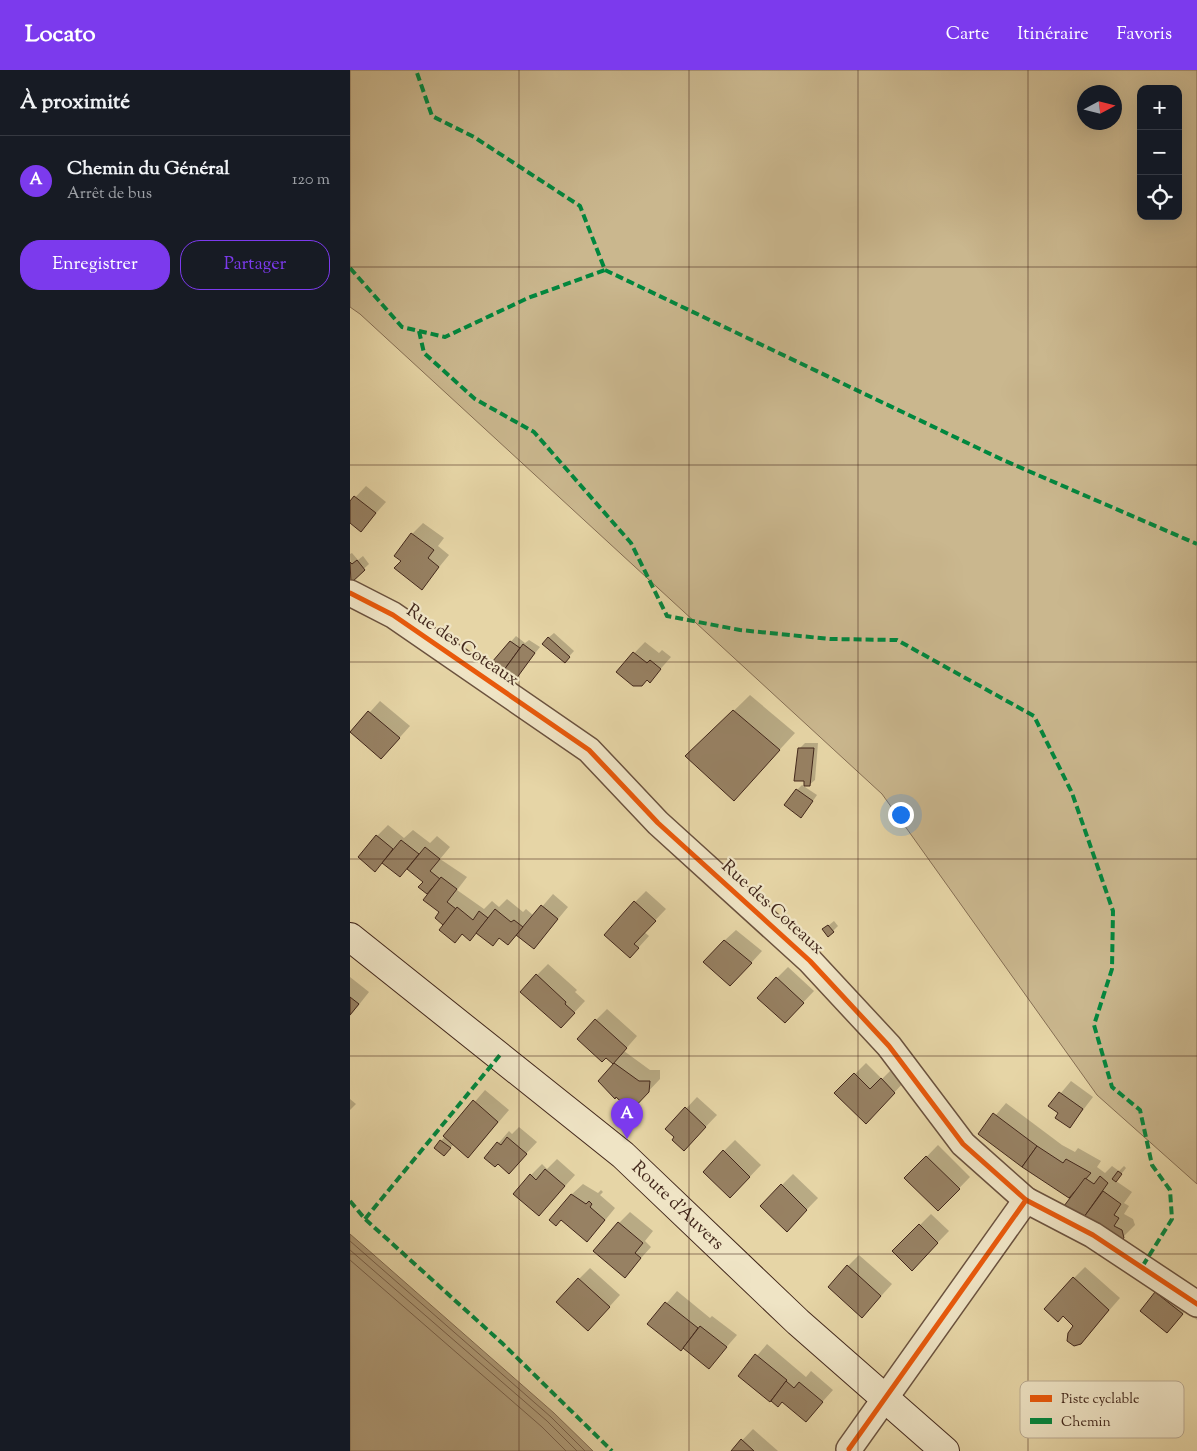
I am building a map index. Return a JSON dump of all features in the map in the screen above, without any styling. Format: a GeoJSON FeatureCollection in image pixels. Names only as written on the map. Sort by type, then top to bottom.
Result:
{"type":"FeatureCollection","features":[{"type":"Feature","properties":{"kind":"main road","name":"Route d'Auvers"},"geometry":{"type":"LineString","coordinates":[[350,937],[623,1155],[798,1322],[945,1451]]}},
{"type":"Feature","properties":{"kind":"street","name":"Rue des Coteaux"},"geometry":{"type":"LineString","coordinates":[[350,593],[393,615],[589,750],[658,823],[810,961],[889,1046],[963,1144],[1026,1200],[1093,1235],[1197,1304]]}},
{"type":"Feature","properties":{"kind":"street"},"geometry":{"type":"LineString","coordinates":[[849,1450],[1026,1200]]}},
{"type":"Feature","properties":{"kind":"shaded area"},"geometry":{"type":"Polygon","coordinates":[[[350,70],[1197,70],[1197,1184],[1097,1095],[882,794],[360,314],[350,307],[350,70]]]}},
{"type":"Feature","properties":{"kind":"water"},"geometry":{"type":"Polygon","coordinates":[[[350,1234],[554,1413],[593,1451],[350,1451],[350,1234]]]}},
{"type":"Feature","properties":{"kind":"building"},"geometry":{"type":"Polygon","coordinates":[[[354,496],[376,513],[361,532],[350,523],[350,501],[354,496]]]}},
{"type":"Feature","properties":{"kind":"building"},"geometry":{"type":"Polygon","coordinates":[[[411,533],[434,550],[428,558],[439,567],[422,590],[394,568],[401,561],[394,556],[411,533]]]}},
{"type":"Feature","properties":{"kind":"building"},"geometry":{"type":"Polygon","coordinates":[[[357,560],[365,570],[351,583],[350,562],[352,564],[357,560]]]}},
{"type":"Feature","properties":{"kind":"building"},"geometry":{"type":"Polygon","coordinates":[[[548,637],[570,657],[565,663],[542,644],[548,637]]]}},
{"type":"Feature","properties":{"kind":"building"},"geometry":{"type":"Polygon","coordinates":[[[510,641],[520,648],[504,670],[492,662],[510,641]]]}},
{"type":"Feature","properties":{"kind":"building"},"geometry":{"type":"Polygon","coordinates":[[[523,644],[535,653],[516,679],[504,670],[523,644]]]}},
{"type":"Feature","properties":{"kind":"building"},"geometry":{"type":"Polygon","coordinates":[[[633,652],[647,663],[650,660],[661,669],[650,683],[647,680],[642,686],[633,686],[616,672],[633,652]]]}},
{"type":"Feature","properties":{"kind":"building"},"geometry":{"type":"Polygon","coordinates":[[[733,710],[780,750],[734,801],[685,756],[733,710]]]}},
{"type":"Feature","properties":{"kind":"building"},"geometry":{"type":"Polygon","coordinates":[[[368,711],[400,738],[381,759],[350,732],[368,711]]]}},
{"type":"Feature","properties":{"kind":"building"},"geometry":{"type":"Polygon","coordinates":[[[798,748],[814,748],[810,786],[804,786],[804,781],[794,781],[798,748]]]}},
{"type":"Feature","properties":{"kind":"building"},"geometry":{"type":"Polygon","coordinates":[[[796,789],[813,801],[801,818],[784,805],[796,789]]]}},
{"type":"Feature","properties":{"kind":"building"},"geometry":{"type":"Polygon","coordinates":[[[376,835],[393,849],[375,872],[358,857],[376,835]]]}},
{"type":"Feature","properties":{"kind":"building"},"geometry":{"type":"Polygon","coordinates":[[[401,840],[419,854],[400,877],[382,863],[401,840]]]}},
{"type":"Feature","properties":{"kind":"building"},"geometry":{"type":"Polygon","coordinates":[[[425,847],[440,859],[430,871],[440,879],[427,894],[418,887],[423,882],[407,869],[425,847]]]}},
{"type":"Feature","properties":{"kind":"building"},"geometry":{"type":"Polygon","coordinates":[[[441,877],[457,889],[447,902],[456,909],[443,925],[435,918],[439,912],[423,900],[441,877]]]}},
{"type":"Feature","properties":{"kind":"building"},"geometry":{"type":"Polygon","coordinates":[[[634,901],[656,921],[634,944],[639,948],[630,958],[604,935],[634,901]]]}},
{"type":"Feature","properties":{"kind":"building"},"geometry":{"type":"Polygon","coordinates":[[[541,905],[558,919],[534,949],[516,935],[541,905]]]}},
{"type":"Feature","properties":{"kind":"building"},"geometry":{"type":"Polygon","coordinates":[[[457,907],[473,920],[479,911],[488,918],[470,941],[462,934],[455,943],[439,930],[457,907]]]}},
{"type":"Feature","properties":{"kind":"building"},"geometry":{"type":"Polygon","coordinates":[[[495,909],[511,922],[514,920],[523,927],[508,945],[499,938],[493,946],[476,933],[495,909]]]}},
{"type":"Feature","properties":{"kind":"building"},"geometry":{"type":"Polygon","coordinates":[[[828,925],[834,932],[828,937],[822,929],[828,925]]]}},
{"type":"Feature","properties":{"kind":"building"},"geometry":{"type":"Polygon","coordinates":[[[724,940],[752,963],[730,986],[703,962],[724,940]]]}},
{"type":"Feature","properties":{"kind":"building"},"geometry":{"type":"Polygon","coordinates":[[[536,974],[575,1013],[561,1028],[520,992],[536,974]]]}},
{"type":"Feature","properties":{"kind":"building"},"geometry":{"type":"Polygon","coordinates":[[[776,977],[804,1003],[785,1023],[757,998],[776,977]]]}},
{"type":"Feature","properties":{"kind":"building"},"geometry":{"type":"Polygon","coordinates":[[[350,997],[359,1004],[350,1015],[350,997]]]}},
{"type":"Feature","properties":{"kind":"building"},"geometry":{"type":"Polygon","coordinates":[[[595,1019],[627,1048],[613,1064],[606,1058],[602,1062],[577,1039],[595,1019]]]}},
{"type":"Feature","properties":{"kind":"building"},"geometry":{"type":"Polygon","coordinates":[[[614,1063],[639,1081],[650,1081],[649,1092],[631,1111],[616,1097],[615,1099],[598,1081],[614,1063]]]}},
{"type":"Feature","properties":{"kind":"building"},"geometry":{"type":"Polygon","coordinates":[[[854,1073],[870,1089],[881,1078],[895,1093],[866,1124],[834,1093],[854,1073]]]}},
{"type":"Feature","properties":{"kind":"building"},"geometry":{"type":"Polygon","coordinates":[[[1059,1092],[1083,1109],[1070,1128],[1055,1118],[1058,1113],[1048,1106],[1059,1092]]]}},
{"type":"Feature","properties":{"kind":"building"},"geometry":{"type":"Polygon","coordinates":[[[473,1100],[498,1122],[468,1158],[443,1136],[473,1100]]]}},
{"type":"Feature","properties":{"kind":"building"},"geometry":{"type":"Polygon","coordinates":[[[685,1107],[706,1127],[684,1151],[672,1140],[674,1137],[665,1129],[685,1107]]]}},
{"type":"Feature","properties":{"kind":"building"},"geometry":{"type":"Polygon","coordinates":[[[993,1113],[1037,1146],[1022,1167],[978,1134],[993,1113]]]}},
{"type":"Feature","properties":{"kind":"building"},"geometry":{"type":"Polygon","coordinates":[[[507,1137],[527,1154],[509,1174],[498,1164],[495,1167],[484,1158],[497,1142],[501,1145],[507,1137]]]}},
{"type":"Feature","properties":{"kind":"building"},"geometry":{"type":"Polygon","coordinates":[[[440,1140],[451,1148],[444,1156],[434,1148],[440,1140]]]}},
{"type":"Feature","properties":{"kind":"building"},"geometry":{"type":"Polygon","coordinates":[[[1037,1146],[1063,1163],[1066,1159],[1091,1173],[1069,1198],[1022,1167],[1037,1146]]]}},
{"type":"Feature","properties":{"kind":"building"},"geometry":{"type":"Polygon","coordinates":[[[723,1150],[750,1177],[730,1198],[703,1172],[723,1150]]]}},
{"type":"Feature","properties":{"kind":"building"},"geometry":{"type":"Polygon","coordinates":[[[926,1156],[960,1189],[938,1211],[904,1178],[926,1156]]]}},
{"type":"Feature","properties":{"kind":"building"},"geometry":{"type":"Polygon","coordinates":[[[545,1169],[565,1186],[539,1216],[513,1194],[530,1174],[536,1180],[545,1169]]]}},
{"type":"Feature","properties":{"kind":"building"},"geometry":{"type":"Polygon","coordinates":[[[1118,1171],[1122,1174],[1116,1182],[1112,1179],[1118,1171]]]}},
{"type":"Feature","properties":{"kind":"building"},"geometry":{"type":"Polygon","coordinates":[[[1100,1176],[1108,1183],[1084,1217],[1064,1206],[1085,1178],[1094,1184],[1100,1176]]]}},
{"type":"Feature","properties":{"kind":"building"},"geometry":{"type":"Polygon","coordinates":[[[781,1184],[807,1210],[787,1232],[760,1206],[781,1184]]]}},
{"type":"Feature","properties":{"kind":"building"},"geometry":{"type":"Polygon","coordinates":[[[1103,1191],[1121,1204],[1114,1215],[1119,1218],[1114,1226],[1122,1230],[1124,1238],[1122,1240],[1084,1217],[1103,1191]]]}},
{"type":"Feature","properties":{"kind":"building"},"geometry":{"type":"Polygon","coordinates":[[[571,1194],[586,1204],[589,1201],[592,1204],[590,1207],[605,1220],[587,1242],[561,1220],[556,1226],[549,1220],[571,1194]]]}},
{"type":"Feature","properties":{"kind":"building"},"geometry":{"type":"Polygon","coordinates":[[[618,1222],[643,1243],[635,1253],[641,1258],[625,1278],[593,1251],[618,1222]]]}},
{"type":"Feature","properties":{"kind":"building"},"geometry":{"type":"Polygon","coordinates":[[[919,1224],[938,1243],[912,1271],[892,1251],[919,1224]]]}},
{"type":"Feature","properties":{"kind":"building"},"geometry":{"type":"Polygon","coordinates":[[[847,1265],[881,1296],[862,1318],[828,1287],[847,1265]]]}},
{"type":"Feature","properties":{"kind":"building"},"geometry":{"type":"Polygon","coordinates":[[[1073,1277],[1109,1310],[1081,1344],[1074,1346],[1067,1341],[1068,1333],[1073,1326],[1063,1316],[1058,1322],[1044,1309],[1073,1277]]]}},
{"type":"Feature","properties":{"kind":"building"},"geometry":{"type":"Polygon","coordinates":[[[578,1278],[610,1307],[588,1331],[556,1302],[578,1278]]]}},
{"type":"Feature","properties":{"kind":"building"},"geometry":{"type":"Polygon","coordinates":[[[1155,1292],[1183,1314],[1167,1333],[1140,1311],[1155,1292]]]}},
{"type":"Feature","properties":{"kind":"building"},"geometry":{"type":"Polygon","coordinates":[[[665,1302],[698,1328],[681,1351],[647,1324],[665,1302]]]}},
{"type":"Feature","properties":{"kind":"building"},"geometry":{"type":"Polygon","coordinates":[[[700,1326],[727,1347],[709,1369],[683,1348],[700,1326]]]}},
{"type":"Feature","properties":{"kind":"building"},"geometry":{"type":"Polygon","coordinates":[[[755,1354],[787,1380],[770,1402],[738,1376],[755,1354]]]}},
{"type":"Feature","properties":{"kind":"building"},"geometry":{"type":"Polygon","coordinates":[[[786,1381],[794,1388],[799,1382],[823,1402],[806,1422],[782,1402],[778,1407],[771,1401],[786,1381]]]}},
{"type":"Feature","properties":{"kind":"building"},"geometry":{"type":"Polygon","coordinates":[[[741,1439],[754,1451],[731,1451],[741,1439]]]}},
{"type":"Feature","properties":{"kind":"marked path"},"geometry":{"type":"LineString","coordinates":[[350,268],[402,327],[445,337],[528,298],[605,270],[580,206],[474,137],[432,116],[416,70]]}},
{"type":"Feature","properties":{"kind":"marked path"},"geometry":{"type":"LineString","coordinates":[[605,270],[1003,460],[1197,544]]}},
{"type":"Feature","properties":{"kind":"marked path"},"geometry":{"type":"LineString","coordinates":[[419,331],[424,353],[475,399],[534,432],[631,543],[667,616],[740,630],[830,639],[897,640],[1034,716],[1072,793],[1113,911],[1112,969],[1094,1025],[1112,1087],[1140,1110],[1152,1165],[1170,1190],[1172,1219],[1142,1267]]}},
{"type":"Feature","properties":{"kind":"marked path"},"geometry":{"type":"LineString","coordinates":[[365,1219],[500,1055]]}},
{"type":"Feature","properties":{"kind":"marked path"},"geometry":{"type":"LineString","coordinates":[[350,1201],[365,1219],[502,1343],[612,1451]]}},
{"type":"Feature","properties":{"kind":"cycle path"},"geometry":{"type":"LineString","coordinates":[[350,593],[393,615],[589,750],[658,823],[810,961],[889,1046],[963,1144],[1026,1200],[1093,1235],[1197,1304]]}},
{"type":"Feature","properties":{"kind":"cycle path"},"geometry":{"type":"LineString","coordinates":[[849,1449],[1026,1200]]}},
{"type":"Feature","properties":{"kind":"place","name":"Chemin du Général"},"geometry":{"type":"Point","coordinates":[627,1139]}}]}
